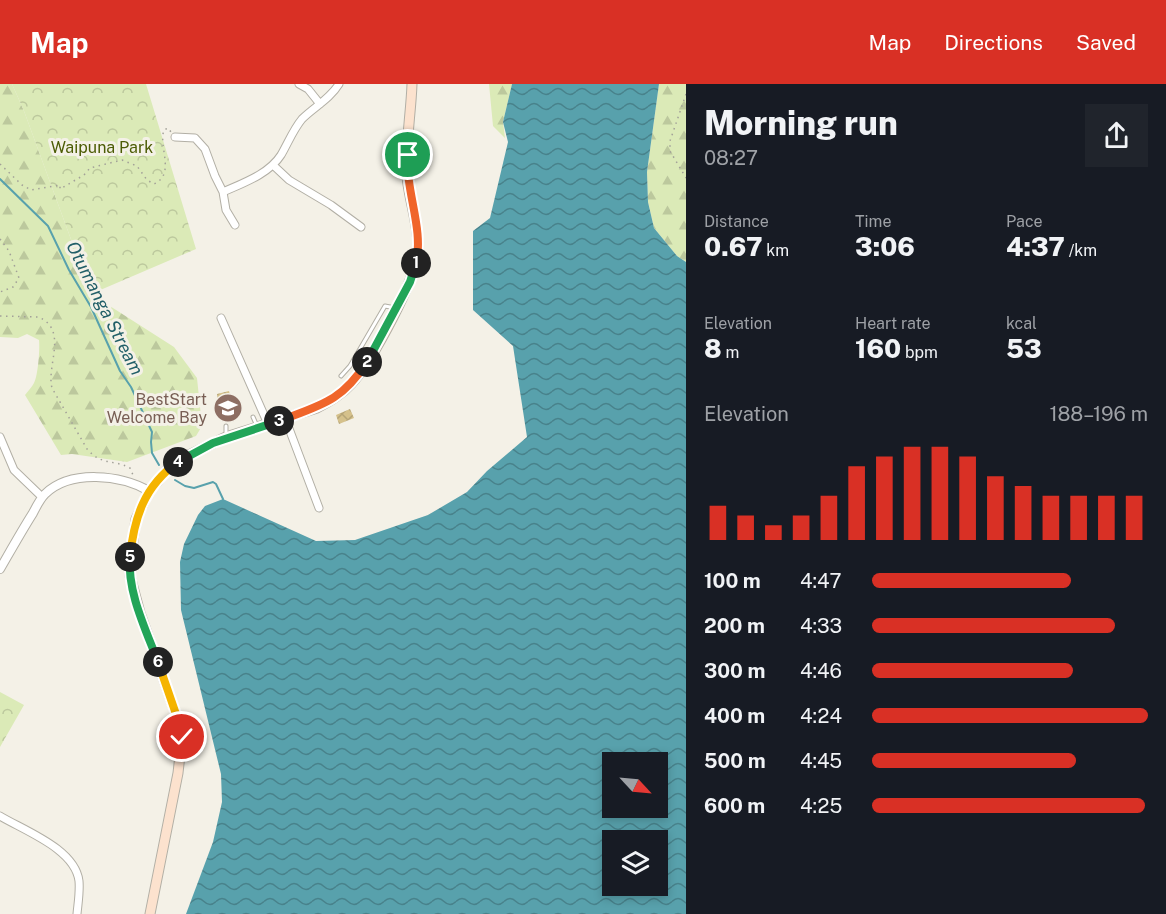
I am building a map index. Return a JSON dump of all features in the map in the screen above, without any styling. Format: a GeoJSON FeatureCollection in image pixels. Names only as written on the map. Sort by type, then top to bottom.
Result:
{"type":"FeatureCollection","features":[{"type":"Feature","properties":{"kind":"main road"},"geometry":{"type":"LineString","coordinates":[[150,914],[178,773],[182,737],[140,613],[130,576],[136,519],[149,491],[166,470],[187,456],[226,438],[317,408],[342,393],[358,376],[410,282],[418,249],[407,177],[412,84]]}},
{"type":"Feature","properties":{"kind":"street"},"geometry":{"type":"LineString","coordinates":[[299,84],[308,89],[320,105]]}},
{"type":"Feature","properties":{"kind":"street"},"geometry":{"type":"LineString","coordinates":[[223,192],[273,165],[297,126],[339,84]]}},
{"type":"Feature","properties":{"kind":"street"},"geometry":{"type":"LineString","coordinates":[[176,137],[190,137],[199,141],[205,149],[223,192],[226,210],[235,225]]}},
{"type":"Feature","properties":{"kind":"street"},"geometry":{"type":"LineString","coordinates":[[273,165],[289,180],[331,205],[361,227]]}},
{"type":"Feature","properties":{"kind":"street"},"geometry":{"type":"LineString","coordinates":[[221,318],[268,424]]}},
{"type":"Feature","properties":{"kind":"street"},"geometry":{"type":"LineString","coordinates":[[285,418],[319,508]]}},
{"type":"Feature","properties":{"kind":"street"},"geometry":{"type":"LineString","coordinates":[[0,436],[14,470],[42,497]]}},
{"type":"Feature","properties":{"kind":"street"},"geometry":{"type":"LineString","coordinates":[[0,569],[42,497],[57,485],[81,478],[118,479],[149,491]]}},
{"type":"Feature","properties":{"kind":"street"},"geometry":{"type":"LineString","coordinates":[[0,816],[55,848],[69,859],[79,880],[78,914]]}},
{"type":"Feature","properties":{"kind":"lane"},"geometry":{"type":"LineString","coordinates":[[341,376],[350,366],[385,306],[397,309]]}},
{"type":"Feature","properties":{"kind":"lane"},"geometry":{"type":"LineString","coordinates":[[253,417],[257,428]]}},
{"type":"Feature","properties":{"kind":"lane"},"geometry":{"type":"LineString","coordinates":[[226,426],[226,438]]}},
{"type":"Feature","properties":{"kind":"path"},"geometry":{"type":"LineString","coordinates":[[686,94],[670,141],[670,151],[686,177]]}},
{"type":"Feature","properties":{"kind":"path"},"geometry":{"type":"LineString","coordinates":[[0,164],[22,186],[31,190],[43,189],[52,185],[60,185],[60,189],[84,175],[90,168],[122,160],[138,166],[147,180],[154,184],[160,181],[165,174],[162,136],[164,130],[168,128],[176,137]]}},
{"type":"Feature","properties":{"kind":"path"},"geometry":{"type":"LineString","coordinates":[[0,239],[9,251],[19,278],[14,287],[0,292]]}},
{"type":"Feature","properties":{"kind":"path"},"geometry":{"type":"LineString","coordinates":[[0,316],[38,316],[44,319],[55,338],[55,355],[50,379],[52,388],[93,456],[130,468],[137,485]]}},
{"type":"Feature","properties":{"kind":"green space"},"geometry":{"type":"Polygon","coordinates":[[[0,84],[12,84],[24,111],[91,294],[174,347],[197,378],[202,426],[196,436],[127,462],[72,454],[61,455],[25,395],[35,380],[39,340],[27,334],[18,338],[0,337],[0,84]]]}},
{"type":"Feature","properties":{"kind":"green space","name":"Waipuna Park"},"geometry":{"type":"Polygon","coordinates":[[[12,84],[146,84],[196,249],[91,294],[12,84]]]}},
{"type":"Feature","properties":{"kind":"green space"},"geometry":{"type":"Polygon","coordinates":[[[489,84],[512,84],[503,122],[505,138],[493,126],[489,84]]]}},
{"type":"Feature","properties":{"kind":"green space"},"geometry":{"type":"Polygon","coordinates":[[[659,84],[686,84],[686,262],[677,256],[654,228],[648,202],[647,172],[659,84]]]}},
{"type":"Feature","properties":{"kind":"green space"},"geometry":{"type":"Polygon","coordinates":[[[0,692],[24,705],[0,747],[0,692]]]}},
{"type":"Feature","properties":{"kind":"water"},"geometry":{"type":"Polygon","coordinates":[[[512,84],[659,84],[647,172],[648,202],[654,228],[677,256],[686,262],[686,914],[186,914],[213,842],[222,802],[221,774],[181,610],[180,562],[184,544],[205,506],[223,499],[316,541],[355,540],[428,515],[467,492],[487,471],[527,437],[513,346],[473,310],[473,231],[490,218],[508,142],[503,122],[512,84]]]}},
{"type":"Feature","properties":{"kind":"building"},"geometry":{"type":"Polygon","coordinates":[[[229,391],[233,399],[234,415],[221,418],[217,394],[229,391]]]}},
{"type":"Feature","properties":{"kind":"building"},"geometry":{"type":"Polygon","coordinates":[[[350,409],[354,418],[339,424],[336,415],[350,409]]]}},
{"type":"Feature","properties":{"kind":"waterway","name":"Otumanga Stream"},"geometry":{"type":"LineString","coordinates":[[0,179],[48,226],[69,270],[91,307],[120,371],[131,387],[152,432],[152,453],[159,465]]}},
{"type":"Feature","properties":{"kind":"waterway","name":"Otumanga Stream"},"geometry":{"type":"LineString","coordinates":[[175,480],[194,488],[213,482],[223,499]]}},
{"type":"Feature","properties":{"kind":"place","name":"BestStart Welcome Bay"},"geometry":{"type":"Point","coordinates":[228,408]}},
{"type":"Feature","properties":{"kind":"route"},"geometry":{"type":"LineString","coordinates":[[182,737],[140,613],[130,576],[136,519],[149,491],[166,470],[187,456],[226,438],[317,408],[342,393],[358,376],[397,309],[415,268],[418,242],[407,177],[408,155]]}}]}
